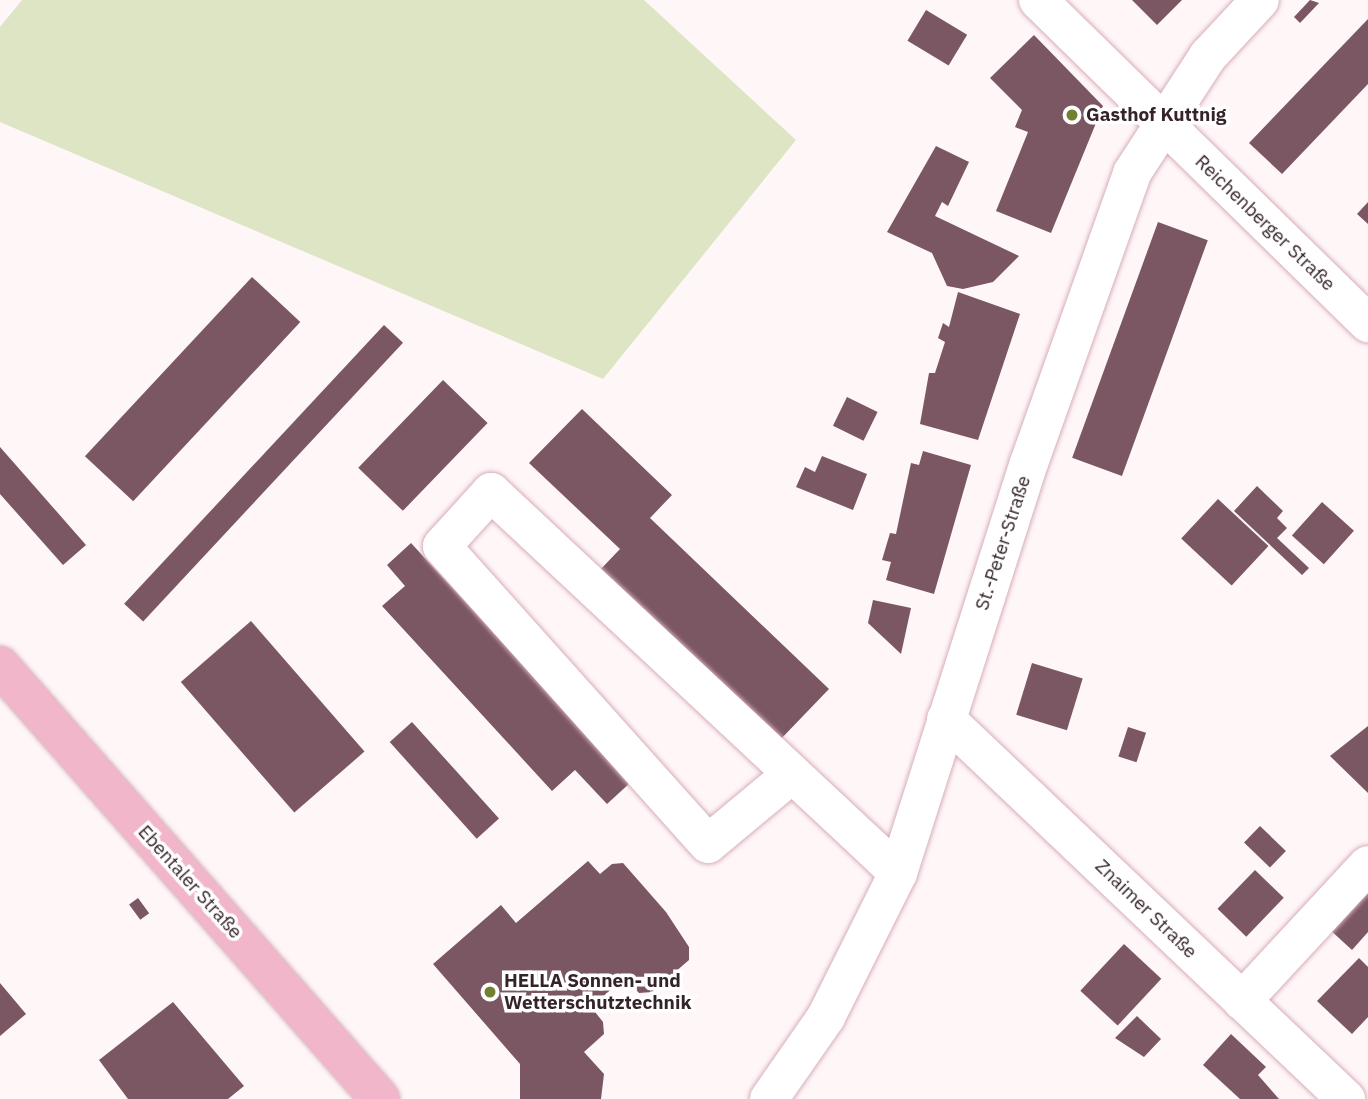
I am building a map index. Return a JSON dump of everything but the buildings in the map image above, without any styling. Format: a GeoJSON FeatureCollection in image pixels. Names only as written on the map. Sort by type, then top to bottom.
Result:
{"type":"FeatureCollection","features":[{"type":"Feature","properties":{"kind":"main road","name":"Ebentaler Straße"},"geometry":{"type":"LineString","coordinates":[[0,666],[380,1099]]}},
{"type":"Feature","properties":{"kind":"street","name":"Reichenberger Straße"},"geometry":{"type":"LineString","coordinates":[[1038,0],[1368,323]]}},
{"type":"Feature","properties":{"kind":"street","name":"St.-Peter-Straße"},"geometry":{"type":"LineString","coordinates":[[769,1099],[826,1017],[898,873],[946,719],[1132,173],[1162,122],[1208,56],[1260,0]]}},
{"type":"Feature","properties":{"kind":"street"},"geometry":{"type":"LineString","coordinates":[[792,774],[708,844],[442,546],[491,492],[898,873]]}},
{"type":"Feature","properties":{"kind":"street","name":"Znaimer Straße"},"geometry":{"type":"LineString","coordinates":[[946,719],[1346,1099]]}},
{"type":"Feature","properties":{"kind":"street"},"geometry":{"type":"LineString","coordinates":[[1242,1001],[1368,865]]}},
{"type":"Feature","properties":{"kind":"green space"},"geometry":{"type":"Polygon","coordinates":[[[22,0],[644,0],[796,140],[603,379],[0,122],[0,27],[22,0]]]}},
{"type":"Feature","properties":{"kind":"place","name":"Gasthof Kuttnig"},"geometry":{"type":"Point","coordinates":[1072,115]}},
{"type":"Feature","properties":{"kind":"place","name":"HELLA Sonnen- und Wetterschutztechnik"},"geometry":{"type":"Point","coordinates":[490,992]}}]}
